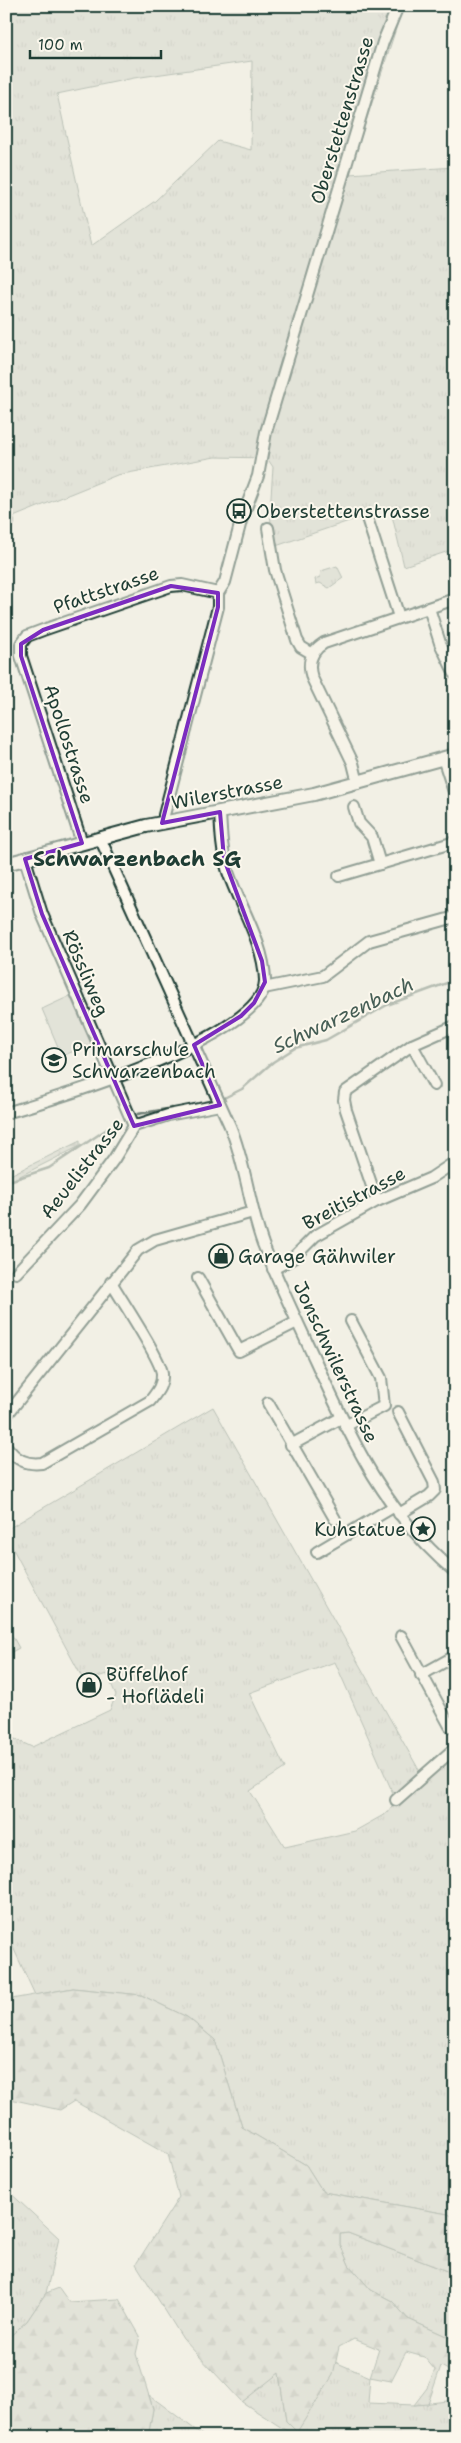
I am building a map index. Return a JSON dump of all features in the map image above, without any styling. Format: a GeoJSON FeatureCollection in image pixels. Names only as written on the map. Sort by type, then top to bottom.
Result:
{"type":"FeatureCollection","features":[{"type":"Feature","properties":{"kind":"main road","name":"Wilerstrasse"},"geometry":{"type":"LineString","coordinates":[[6,864],[165,822],[314,794],[449,757]]}},
{"type":"Feature","properties":{"kind":"street","name":"Oberstettenstrasse"},"geometry":{"type":"LineString","coordinates":[[165,822],[164,815],[218,607],[218,593],[225,582],[241,521],[258,476],[266,432],[383,42],[398,6]]}},
{"type":"Feature","properties":{"kind":"street"},"geometry":{"type":"LineString","coordinates":[[367,518],[399,617]]}},
{"type":"Feature","properties":{"kind":"street"},"geometry":{"type":"LineString","coordinates":[[268,528],[275,570],[289,616],[299,643],[313,654]]}},
{"type":"Feature","properties":{"kind":"street","name":"Pfattstrasse"},"geometry":{"type":"LineString","coordinates":[[21,656],[21,644],[28,636],[165,588],[182,585],[218,593]]}},
{"type":"Feature","properties":{"kind":"street"},"geometry":{"type":"LineString","coordinates":[[358,783],[353,763],[312,678],[309,663],[313,654],[324,643],[455,599]]}},
{"type":"Feature","properties":{"kind":"street"},"geometry":{"type":"LineString","coordinates":[[429,608],[440,643],[455,674]]}},
{"type":"Feature","properties":{"kind":"street","name":"Apollostrasse"},"geometry":{"type":"LineString","coordinates":[[21,656],[82,843]]}},
{"type":"Feature","properties":{"kind":"street"},"geometry":{"type":"LineString","coordinates":[[449,757],[455,795]]}},
{"type":"Feature","properties":{"kind":"street"},"geometry":{"type":"LineString","coordinates":[[354,807],[359,823],[372,837],[380,864]]}},
{"type":"Feature","properties":{"kind":"street"},"geometry":{"type":"LineString","coordinates":[[6,1113],[113,1079],[194,1045],[241,1016],[264,988],[262,961],[224,859],[220,812]]}},
{"type":"Feature","properties":{"kind":"street","name":"Jonschwilerstrasse"},"geometry":{"type":"LineString","coordinates":[[100,838],[220,1105],[244,1167],[257,1228],[273,1269],[343,1422],[371,1474],[396,1510],[425,1544],[455,1572]]}},
{"type":"Feature","properties":{"kind":"street"},"geometry":{"type":"LineString","coordinates":[[339,876],[455,842]]}},
{"type":"Feature","properties":{"kind":"street","name":"Rössliweg"},"geometry":{"type":"LineString","coordinates":[[24,859],[42,914],[134,1126]]}},
{"type":"Feature","properties":{"kind":"street"},"geometry":{"type":"LineString","coordinates":[[264,988],[323,976],[369,941],[455,917]]}},
{"type":"Feature","properties":{"kind":"street"},"geometry":{"type":"LineString","coordinates":[[377,1201],[346,1110],[344,1095],[355,1083],[412,1045],[455,1026]]}},
{"type":"Feature","properties":{"kind":"street"},"geometry":{"type":"LineString","coordinates":[[412,1045],[434,1084]]}},
{"type":"Feature","properties":{"kind":"street","name":"Aeuelistrasse"},"geometry":{"type":"LineString","coordinates":[[16,1273],[80,1205],[114,1159],[134,1126],[168,1115],[220,1105]]}},
{"type":"Feature","properties":{"kind":"street","name":"Breitistrasse"},"geometry":{"type":"LineString","coordinates":[[273,1269],[293,1258],[315,1236],[377,1201],[431,1178],[455,1162]]}},
{"type":"Feature","properties":{"kind":"street"},"geometry":{"type":"LineString","coordinates":[[6,1416],[111,1282],[145,1244],[253,1212]]}},
{"type":"Feature","properties":{"kind":"street"},"geometry":{"type":"LineString","coordinates":[[198,1278],[239,1351],[298,1322]]}},
{"type":"Feature","properties":{"kind":"street"},"geometry":{"type":"LineString","coordinates":[[6,1446],[20,1461],[30,1464],[42,1463],[150,1401],[157,1392],[162,1381],[159,1363],[111,1282]]}},
{"type":"Feature","properties":{"kind":"street"},"geometry":{"type":"LineString","coordinates":[[291,1445],[384,1406],[381,1378],[351,1321]]}},
{"type":"Feature","properties":{"kind":"street"},"geometry":{"type":"LineString","coordinates":[[268,1403],[335,1519]]}},
{"type":"Feature","properties":{"kind":"street"},"geometry":{"type":"LineString","coordinates":[[317,1552],[396,1510],[429,1496],[435,1490],[434,1482],[398,1412]]}},
{"type":"Feature","properties":{"kind":"street"},"geometry":{"type":"LineString","coordinates":[[401,1636],[450,1726]]}},
{"type":"Feature","properties":{"kind":"street"},"geometry":{"type":"LineString","coordinates":[[422,1675],[455,1656]]}},
{"type":"Feature","properties":{"kind":"street"},"geometry":{"type":"LineString","coordinates":[[396,1800],[455,1748]]}},
{"type":"Feature","properties":{"kind":"highlighted area"},"geometry":{"type":"Polygon","coordinates":[[[171,586],[218,593],[218,607],[162,823],[220,812],[224,859],[262,961],[265,982],[254,1003],[241,1016],[194,1045],[220,1105],[134,1126],[42,914],[25,859],[82,843],[21,656],[21,644],[43,630],[171,586]]]}},
{"type":"Feature","properties":{"kind":"green space"},"geometry":{"type":"Polygon","coordinates":[[[6,6],[455,6],[455,9],[403,7],[349,174],[455,167],[455,549],[404,566],[390,507],[273,547],[270,511],[273,467],[267,458],[215,457],[117,475],[6,520],[6,6]],[[252,61],[134,78],[57,94],[91,246],[155,201],[218,141],[251,150],[252,61]]]}},
{"type":"Feature","properties":{"kind":"green space"},"geometry":{"type":"Polygon","coordinates":[[[337,566],[343,578],[329,588],[320,583],[316,584],[315,579],[320,577],[321,571],[337,566]]]}},
{"type":"Feature","properties":{"kind":"green space"},"geometry":{"type":"Polygon","coordinates":[[[70,996],[91,1044],[62,1056],[42,1009],[70,996]]]}},
{"type":"Feature","properties":{"kind":"green space"},"geometry":{"type":"Polygon","coordinates":[[[80,1141],[80,1146],[6,1183],[6,1177],[80,1141]]]}},
{"type":"Feature","properties":{"kind":"green space"},"geometry":{"type":"Polygon","coordinates":[[[213,1407],[423,1777],[455,1748],[455,2218],[448,2214],[323,2192],[306,2165],[242,2127],[215,2040],[187,2017],[141,1995],[73,1988],[35,1995],[6,1932],[6,1735],[32,1747],[110,1710],[116,1695],[107,1674],[84,1681],[6,1536],[6,1530],[213,1407]],[[335,1662],[249,1693],[285,1768],[250,1791],[285,1847],[355,1831],[387,1813],[396,1800],[335,1662]]]}},
{"type":"Feature","properties":{"kind":"green space"},"geometry":{"type":"Polygon","coordinates":[[[6,1627],[19,1648],[6,1655],[6,1627]]]}},
{"type":"Feature","properties":{"kind":"green space"},"geometry":{"type":"Polygon","coordinates":[[[73,1988],[141,1995],[187,2017],[215,2040],[242,2127],[306,2165],[323,2192],[448,2214],[455,2218],[455,2278],[447,2271],[348,2233],[340,2234],[340,2244],[349,2265],[371,2290],[392,2301],[408,2319],[455,2340],[455,2374],[441,2366],[428,2404],[414,2405],[427,2388],[435,2370],[424,2357],[406,2352],[391,2381],[370,2377],[379,2349],[354,2339],[339,2347],[333,2375],[297,2432],[286,2421],[279,2373],[242,2402],[183,2339],[136,2264],[179,2197],[168,2154],[74,2101],[60,2110],[6,2098],[6,2000],[73,1988]]]}},
{"type":"Feature","properties":{"kind":"green space"},"geometry":{"type":"Polygon","coordinates":[[[6,2189],[59,2238],[46,2293],[27,2321],[6,2340],[6,2189]]]}},
{"type":"Feature","properties":{"kind":"green space"},"geometry":{"type":"Polygon","coordinates":[[[348,2233],[447,2271],[455,2278],[455,2340],[408,2319],[392,2301],[371,2290],[349,2265],[340,2244],[340,2234],[348,2233]]]}},
{"type":"Feature","properties":{"kind":"green space"},"geometry":{"type":"Polygon","coordinates":[[[59,2288],[69,2302],[119,2299],[140,2336],[136,2354],[153,2409],[148,2437],[6,2437],[6,2340],[27,2321],[46,2293],[59,2288]]]}},
{"type":"Feature","properties":{"kind":"green space"},"geometry":{"type":"Polygon","coordinates":[[[335,2362],[370,2377],[368,2403],[414,2405],[455,2400],[455,2437],[296,2437],[242,2402],[279,2372],[286,2421],[297,2431],[332,2375],[335,2362]]]}},
{"type":"Feature","properties":{"kind":"green space"},"geometry":{"type":"Polygon","coordinates":[[[149,2395],[205,2437],[148,2437],[153,2409],[149,2395]]]}},
{"type":"Feature","properties":{"kind":"waterway","name":"Schwarzenbach"},"geometry":{"type":"LineString","coordinates":[[222,1099],[242,1089],[273,1062],[295,1048],[326,1040],[387,1005],[455,980]]}},
{"type":"Feature","properties":{"kind":"waterway","name":"Schwarzenbach"},"geometry":{"type":"LineString","coordinates":[[138,1114],[172,1108]]}},
{"type":"Feature","properties":{"kind":"waterway","name":"Schwarzenbach"},"geometry":{"type":"LineString","coordinates":[[6,1182],[49,1168],[116,1123]]}},
{"type":"Feature","properties":{"kind":"place","name":"Oberstettenstrasse"},"geometry":{"type":"Point","coordinates":[239,511]}},
{"type":"Feature","properties":{"kind":"place","name":"Primarschule Schwarzenbach"},"geometry":{"type":"Point","coordinates":[54,1060]}},
{"type":"Feature","properties":{"kind":"place","name":"Garage Gähwiler"},"geometry":{"type":"Point","coordinates":[221,1256]}},
{"type":"Feature","properties":{"kind":"place","name":"Kuhstatue"},"geometry":{"type":"Point","coordinates":[423,1529]}},
{"type":"Feature","properties":{"kind":"place","name":"Büffelhof - Hoflädeli"},"geometry":{"type":"Point","coordinates":[89,1685]}},
{"type":"Feature","properties":{"kind":"district","name":"Schwarzenbach SG"},"geometry":{"type":"Point","coordinates":[137,859]}}]}
